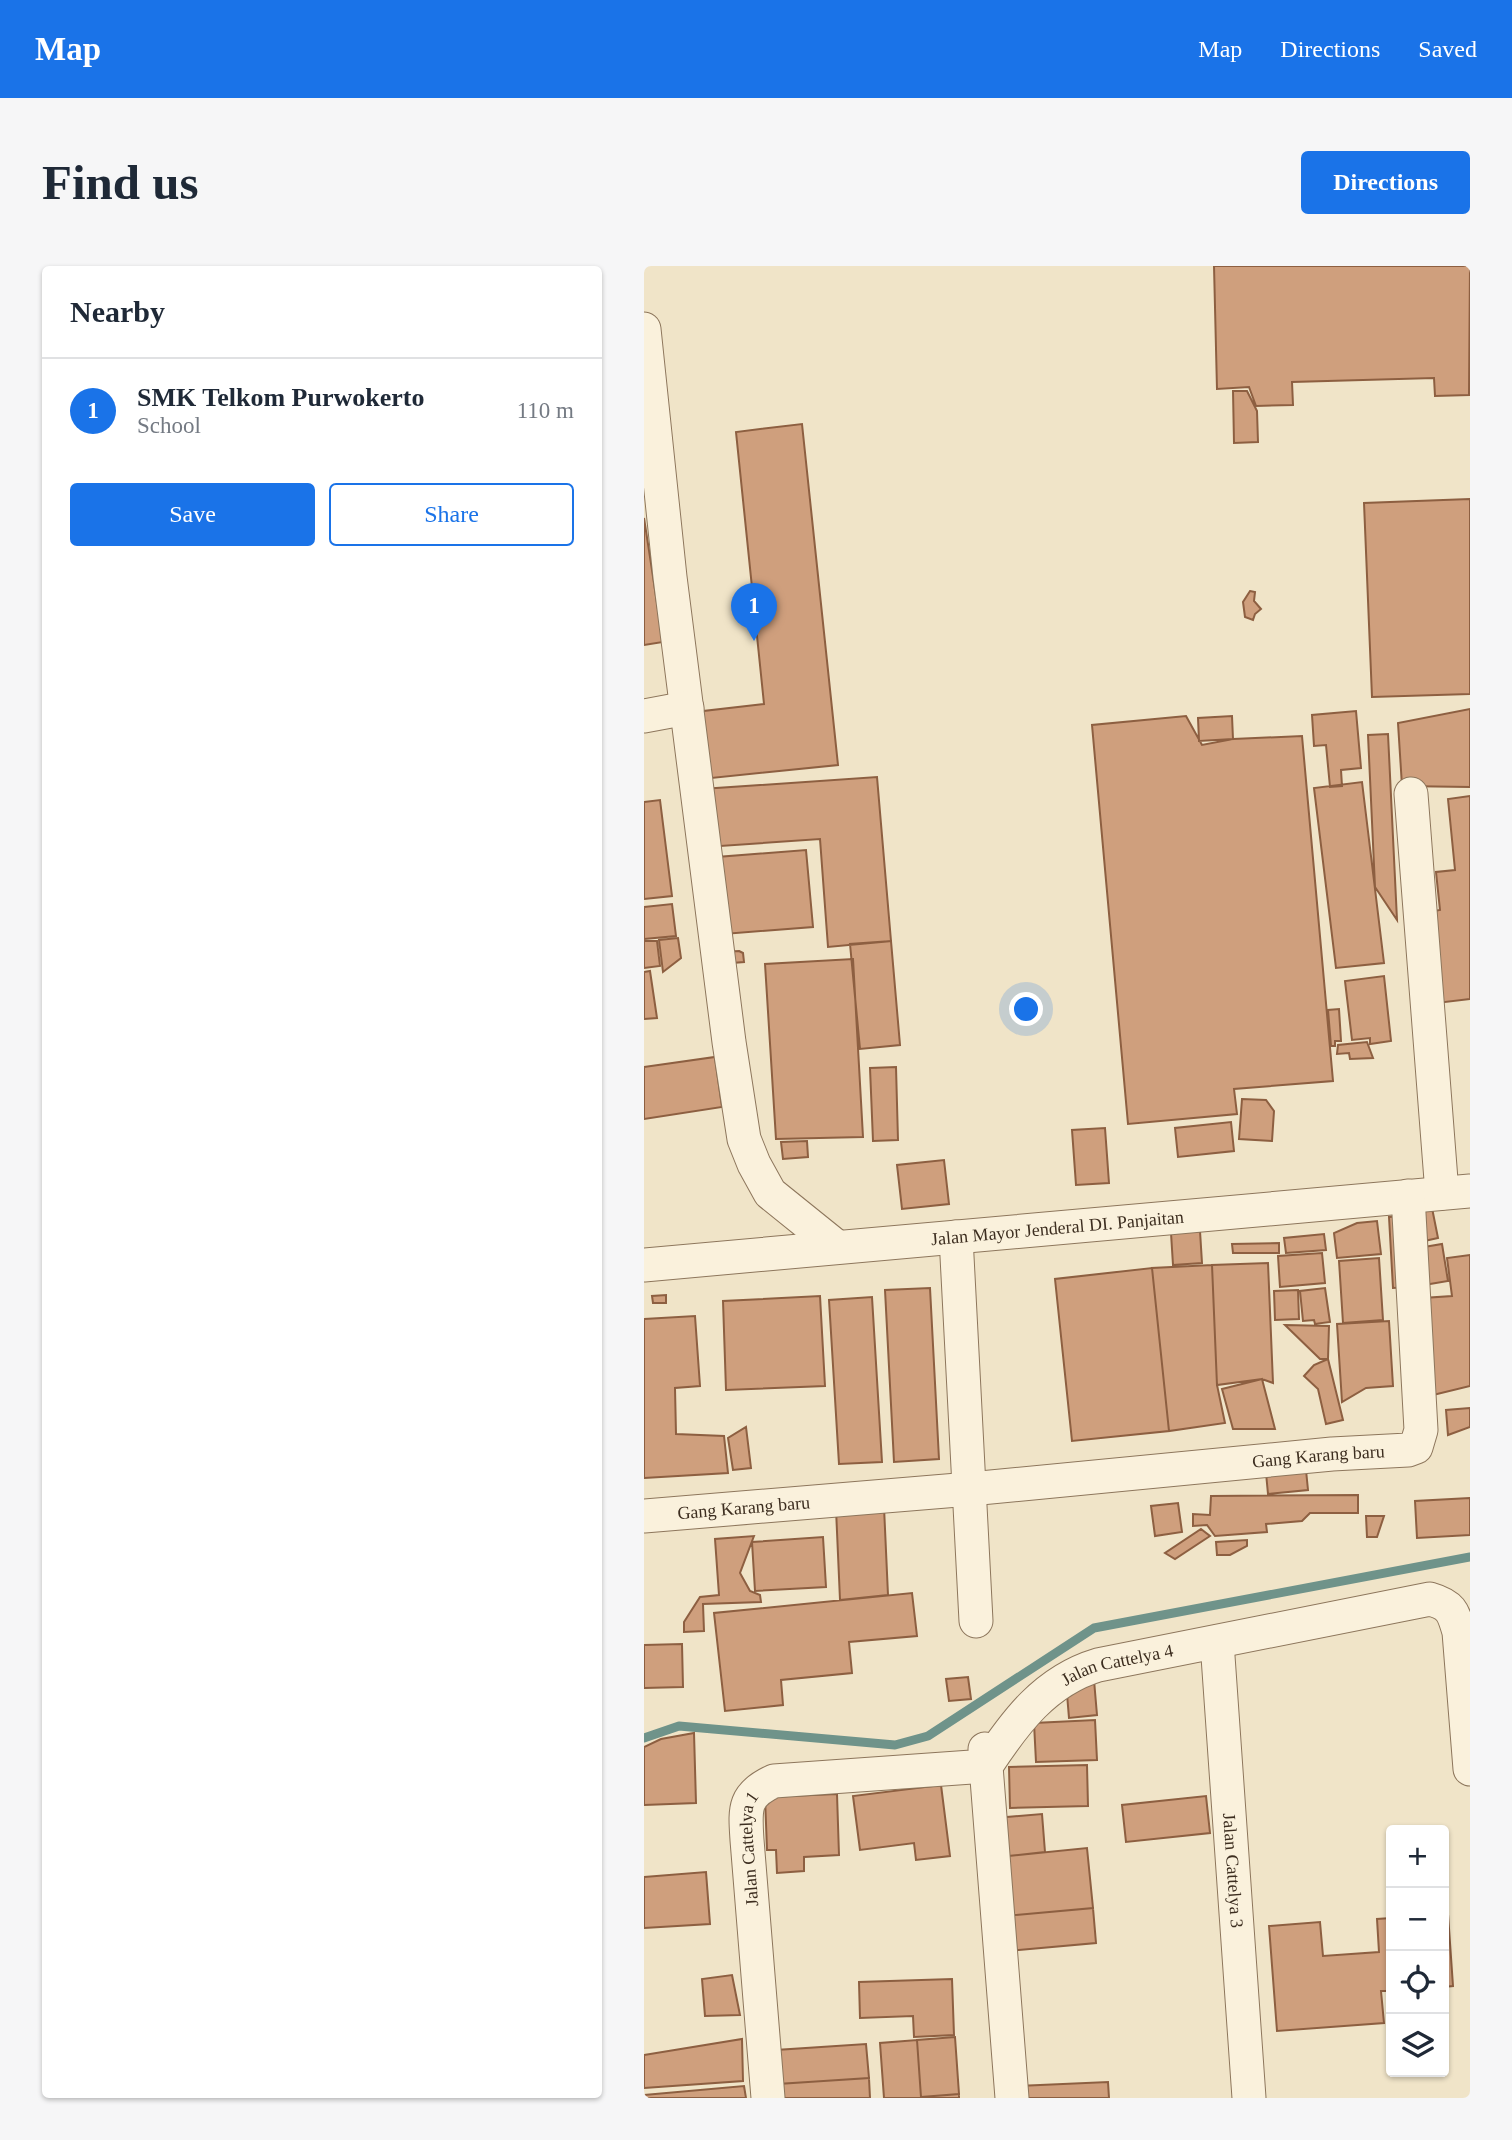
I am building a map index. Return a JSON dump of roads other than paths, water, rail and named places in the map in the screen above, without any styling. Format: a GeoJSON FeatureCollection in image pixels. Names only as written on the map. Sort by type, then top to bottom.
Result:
{"type":"FeatureCollection","features":[{"type":"Feature","properties":{"kind":"street"},"geometry":{"type":"LineString","coordinates":[[644,329],[670,577],[729,1042],[744,1139],[770,1193],[837,1247]]}},
{"type":"Feature","properties":{"kind":"street"},"geometry":{"type":"LineString","coordinates":[[644,716],[687,708]]}},
{"type":"Feature","properties":{"kind":"street"},"geometry":{"type":"LineString","coordinates":[[1411,794],[1456,1192]]}},
{"type":"Feature","properties":{"kind":"street","name":"Jalan Mayor Jenderal DI. Panjaitan"},"geometry":{"type":"LineString","coordinates":[[644,1265],[1456,1192]]}},
{"type":"Feature","properties":{"kind":"street","name":"Gang Karang baru"},"geometry":{"type":"LineString","coordinates":[[644,1516],[1408,1450],[1416,1447],[1421,1430],[1408,1196]]}},
{"type":"Feature","properties":{"kind":"street"},"geometry":{"type":"LineString","coordinates":[[956,1237],[976,1621]]}},
{"type":"Feature","properties":{"kind":"street","name":"Jalan Cattelya 4"},"geometry":{"type":"LineString","coordinates":[[986,1758],[1034,1703],[1076,1672],[1430,1599],[1446,1604],[1454,1615],[1459,1632],[1470,1769]]}},
{"type":"Feature","properties":{"kind":"street","name":"Jalan Cattelya 3"},"geometry":{"type":"LineString","coordinates":[[1217,1642],[1249,2098]]}},
{"type":"Feature","properties":{"kind":"street"},"geometry":{"type":"LineString","coordinates":[[986,1758],[1012,2098]]}},
{"type":"Feature","properties":{"kind":"street","name":"Jalan Cattelya 1"},"geometry":{"type":"LineString","coordinates":[[768,2098],[747,1840],[746,1816],[749,1798],[760,1787],[774,1781],[986,1758]]}},
{"type":"Feature","properties":{"kind":"waterway"},"geometry":{"type":"LineString","coordinates":[[644,1738],[679,1726],[895,1745],[928,1736],[1094,1628],[1470,1557]]}},
{"type":"Feature","properties":{"kind":"place","name":"SMK Telkom Purwokerto"},"geometry":{"type":"Point","coordinates":[754,641]}}]}
